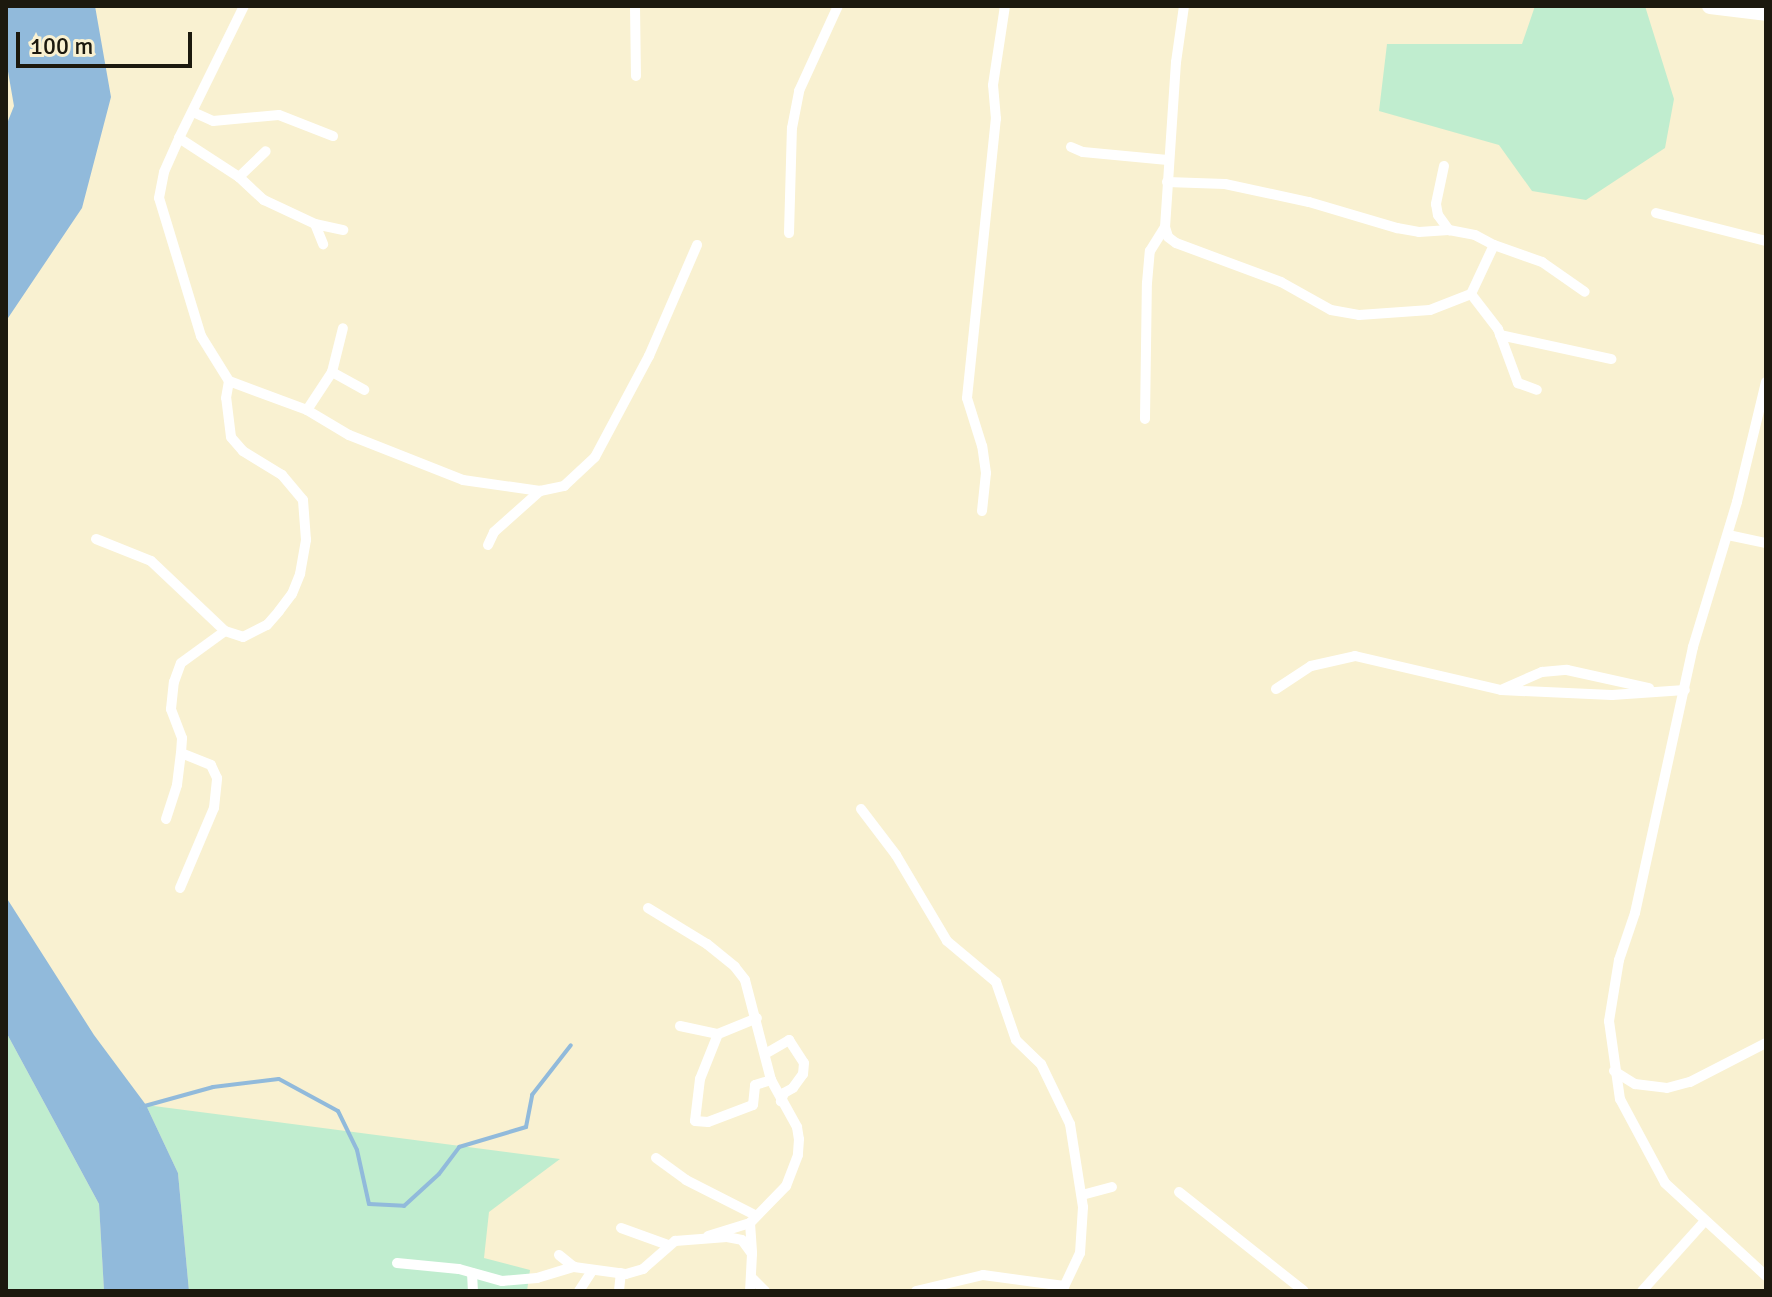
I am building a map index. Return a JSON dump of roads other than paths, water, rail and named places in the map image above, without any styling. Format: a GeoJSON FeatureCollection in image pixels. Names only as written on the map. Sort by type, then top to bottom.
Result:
{"type":"FeatureCollection","features":[{"type":"Feature","properties":{"kind":"main road"},"geometry":{"type":"LineString","coordinates":[[1710,6],[1766,13]]}},
{"type":"Feature","properties":{"kind":"street"},"geometry":{"type":"LineString","coordinates":[[244,6],[179,138],[162,181],[161,208],[180,259],[184,285],[201,336],[229,381],[307,410],[349,435],[463,480],[540,491],[564,486],[595,457],[649,356],[697,245]]}},
{"type":"Feature","properties":{"kind":"street"},"geometry":{"type":"LineString","coordinates":[[635,6],[636,76]]}},
{"type":"Feature","properties":{"kind":"street"},"geometry":{"type":"LineString","coordinates":[[789,233],[792,128],[799,91],[838,6]]}},
{"type":"Feature","properties":{"kind":"street"},"geometry":{"type":"LineString","coordinates":[[982,511],[986,473],[982,446],[967,398],[996,119],[993,85],[1005,6]]}},
{"type":"Feature","properties":{"kind":"street"},"geometry":{"type":"LineString","coordinates":[[1184,6],[1168,160],[1165,227],[1168,237],[1176,243],[1281,282],[1331,310],[1359,315],[1413,313],[1471,294],[1494,245]]}},
{"type":"Feature","properties":{"kind":"street"},"geometry":{"type":"LineString","coordinates":[[193,112],[213,121],[279,115],[333,136]]}},
{"type":"Feature","properties":{"kind":"street"},"geometry":{"type":"LineString","coordinates":[[179,138],[239,177],[264,200],[315,224],[343,230]]}},
{"type":"Feature","properties":{"kind":"street"},"geometry":{"type":"LineString","coordinates":[[1071,147],[1083,152],[1168,160]]}},
{"type":"Feature","properties":{"kind":"street"},"geometry":{"type":"LineString","coordinates":[[239,177],[266,151]]}},
{"type":"Feature","properties":{"kind":"street"},"geometry":{"type":"LineString","coordinates":[[1444,166],[1436,204],[1438,215],[1449,230]]}},
{"type":"Feature","properties":{"kind":"street"},"geometry":{"type":"LineString","coordinates":[[1167,182],[1225,184],[1309,202],[1397,228],[1419,232],[1449,230],[1475,235],[1542,262],[1585,292]]}},
{"type":"Feature","properties":{"kind":"street"},"geometry":{"type":"LineString","coordinates":[[1656,213],[1766,241]]}},
{"type":"Feature","properties":{"kind":"street"},"geometry":{"type":"LineString","coordinates":[[315,224],[323,244]]}},
{"type":"Feature","properties":{"kind":"street"},"geometry":{"type":"LineString","coordinates":[[1145,419],[1150,251],[1165,227]]}},
{"type":"Feature","properties":{"kind":"street"},"geometry":{"type":"LineString","coordinates":[[1471,294],[1500,335],[1518,383],[1537,390]]}},
{"type":"Feature","properties":{"kind":"street"},"geometry":{"type":"LineString","coordinates":[[307,410],[332,372],[343,328]]}},
{"type":"Feature","properties":{"kind":"street"},"geometry":{"type":"LineString","coordinates":[[1500,335],[1611,359]]}},
{"type":"Feature","properties":{"kind":"street"},"geometry":{"type":"LineString","coordinates":[[332,372],[364,390]]}},
{"type":"Feature","properties":{"kind":"street"},"geometry":{"type":"LineString","coordinates":[[96,539],[151,561],[225,631],[243,637],[252,634],[279,611],[292,594],[306,540],[303,500],[282,475],[243,451],[231,437],[226,398],[229,381]]}},
{"type":"Feature","properties":{"kind":"street"},"geometry":{"type":"LineString","coordinates":[[1766,382],[1761,431],[1702,613],[1635,913],[1619,960],[1609,1021],[1620,1099],[1665,1183],[1766,1276]]}},
{"type":"Feature","properties":{"kind":"street"},"geometry":{"type":"LineString","coordinates":[[488,545],[494,532],[540,491]]}},
{"type":"Feature","properties":{"kind":"street"},"geometry":{"type":"LineString","coordinates":[[1728,535],[1766,543]]}},
{"type":"Feature","properties":{"kind":"street"},"geometry":{"type":"LineString","coordinates":[[166,819],[177,785],[182,738],[171,709],[174,682],[181,663],[225,631]]}},
{"type":"Feature","properties":{"kind":"street"},"geometry":{"type":"LineString","coordinates":[[1276,689],[1311,666],[1355,656],[1501,690],[1612,695],[1685,690]]}},
{"type":"Feature","properties":{"kind":"street"},"geometry":{"type":"LineString","coordinates":[[1501,690],[1542,672],[1567,670],[1662,691]]}},
{"type":"Feature","properties":{"kind":"street"},"geometry":{"type":"LineString","coordinates":[[180,888],[214,808],[217,778],[211,765],[181,753]]}},
{"type":"Feature","properties":{"kind":"street"},"geometry":{"type":"LineString","coordinates":[[861,809],[896,855],[940,932],[962,956],[996,982],[1016,1040],[1041,1064],[1070,1124],[1082,1195],[1080,1253],[1063,1288],[983,1275],[916,1291]]}},
{"type":"Feature","properties":{"kind":"street"},"geometry":{"type":"LineString","coordinates":[[559,1255],[574,1267],[592,1271],[621,1273],[643,1269],[668,1245],[708,1236],[753,1219],[786,1186],[798,1155],[797,1127],[771,1080],[745,980],[735,967],[707,944],[648,908]]}},
{"type":"Feature","properties":{"kind":"street"},"geometry":{"type":"LineString","coordinates":[[680,1026],[718,1034],[757,1018]]}},
{"type":"Feature","properties":{"kind":"street"},"geometry":{"type":"LineString","coordinates":[[718,1034],[700,1079],[695,1121],[708,1122],[753,1105],[755,1085],[771,1080]]}},
{"type":"Feature","properties":{"kind":"street"},"geometry":{"type":"LineString","coordinates":[[765,1054],[789,1040],[804,1063],[803,1074],[793,1088],[784,1093],[781,1101]]}},
{"type":"Feature","properties":{"kind":"street"},"geometry":{"type":"LineString","coordinates":[[1614,1071],[1635,1084],[1667,1088],[1690,1082],[1766,1043]]}},
{"type":"Feature","properties":{"kind":"street"},"geometry":{"type":"LineString","coordinates":[[656,1158],[686,1180],[753,1219]]}},
{"type":"Feature","properties":{"kind":"street"},"geometry":{"type":"LineString","coordinates":[[1082,1195],[1112,1187]]}},
{"type":"Feature","properties":{"kind":"street"},"geometry":{"type":"LineString","coordinates":[[1179,1192],[1304,1291]]}},
{"type":"Feature","properties":{"kind":"street"},"geometry":{"type":"LineString","coordinates":[[750,1291],[753,1279],[753,1219]]}},
{"type":"Feature","properties":{"kind":"street"},"geometry":{"type":"LineString","coordinates":[[1642,1291],[1704,1222]]}},
{"type":"Feature","properties":{"kind":"street"},"geometry":{"type":"LineString","coordinates":[[621,1228],[668,1245]]}},
{"type":"Feature","properties":{"kind":"street"},"geometry":{"type":"LineString","coordinates":[[708,1236],[742,1240],[752,1254]]}},
{"type":"Feature","properties":{"kind":"street"},"geometry":{"type":"LineString","coordinates":[[397,1263],[472,1273],[502,1281],[529,1280],[574,1267]]}},
{"type":"Feature","properties":{"kind":"street"},"geometry":{"type":"LineString","coordinates":[[579,1291],[592,1271]]}},
{"type":"Feature","properties":{"kind":"street"},"geometry":{"type":"LineString","coordinates":[[472,1273],[473,1291]]}},
{"type":"Feature","properties":{"kind":"street"},"geometry":{"type":"LineString","coordinates":[[619,1291],[621,1273]]}},
{"type":"Feature","properties":{"kind":"street"},"geometry":{"type":"LineString","coordinates":[[753,1279],[765,1291]]}},
{"type":"Feature","properties":{"kind":"water"},"geometry":{"type":"Polygon","coordinates":[[[6,6],[95,6],[111,97],[82,208],[6,321],[6,126],[14,106],[6,60],[6,6]]]}},
{"type":"Feature","properties":{"kind":"water"},"geometry":{"type":"Polygon","coordinates":[[[6,897],[94,1035],[146,1105],[178,1173],[189,1291],[104,1291],[99,1204],[6,1032],[6,897]]]}},
{"type":"Feature","properties":{"kind":"waterway"},"geometry":{"type":"LineString","coordinates":[[141,1107],[213,1087],[279,1079],[338,1111],[357,1150],[369,1204],[404,1206],[439,1174],[459,1147],[526,1127],[532,1095],[571,1045]]}}]}
